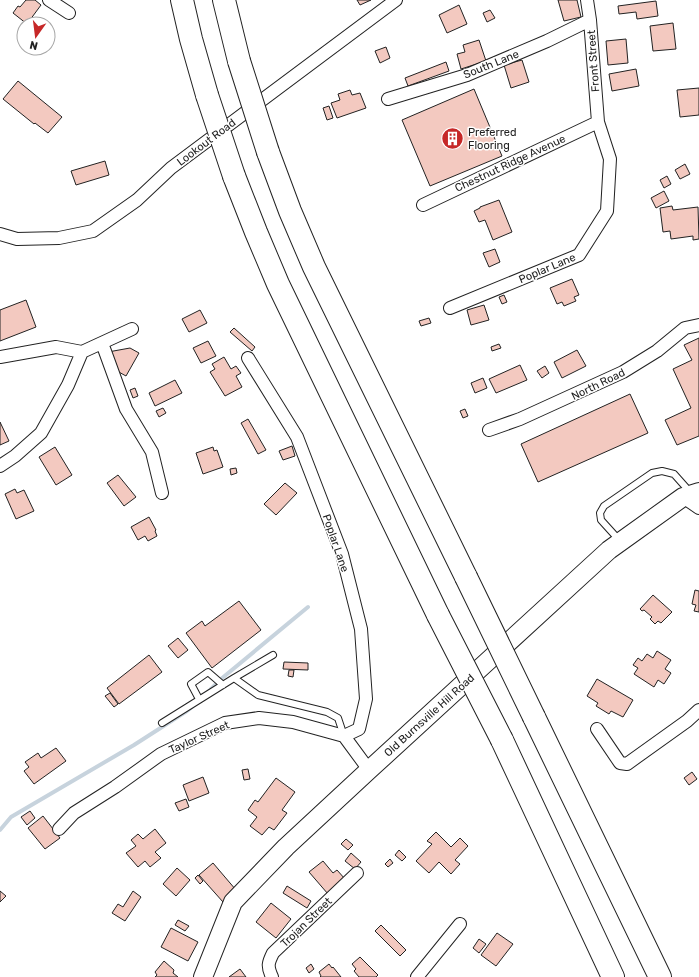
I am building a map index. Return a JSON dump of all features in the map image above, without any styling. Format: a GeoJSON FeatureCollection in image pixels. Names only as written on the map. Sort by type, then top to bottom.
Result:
{"type":"FeatureCollection","features":[{"type":"Feature","properties":{"kind":"highway"},"geometry":{"type":"LineString","coordinates":[[182,0],[191,39],[207,95],[234,176],[278,284],[438,615],[502,740],[613,977]]}},
{"type":"Feature","properties":{"kind":"highway"},"geometry":{"type":"LineString","coordinates":[[224,0],[239,61],[268,152],[290,211],[314,267],[660,977]]}},
{"type":"Feature","properties":{"kind":"street"},"geometry":{"type":"LineString","coordinates":[[49,0],[69,13]]}},
{"type":"Feature","properties":{"kind":"street","name":"Lookout Road"},"geometry":{"type":"LineString","coordinates":[[0,234],[17,239],[59,238],[93,231],[137,200],[171,168],[396,0]]}},
{"type":"Feature","properties":{"kind":"street","name":"Front Street"},"geometry":{"type":"LineString","coordinates":[[587,0],[598,122]]}},
{"type":"Feature","properties":{"kind":"street","name":"South Lane"},"geometry":{"type":"LineString","coordinates":[[388,99],[468,75],[547,41],[590,20]]}},
{"type":"Feature","properties":{"kind":"street","name":"Chestnut Ridge Avenue"},"geometry":{"type":"LineString","coordinates":[[423,204],[598,122]]}},
{"type":"Feature","properties":{"kind":"street","name":"Poplar Lane"},"geometry":{"type":"LineString","coordinates":[[450,308],[579,255],[607,211],[610,159],[598,122]]}},
{"type":"Feature","properties":{"kind":"street","name":"North Road"},"geometry":{"type":"LineString","coordinates":[[489,430],[520,419],[623,372],[657,352],[685,328],[699,325]]}},
{"type":"Feature","properties":{"kind":"street"},"geometry":{"type":"LineString","coordinates":[[0,357],[56,347],[82,352],[132,329]]}},
{"type":"Feature","properties":{"kind":"street"},"geometry":{"type":"LineString","coordinates":[[102,343],[126,409],[152,452],[162,493]]}},
{"type":"Feature","properties":{"kind":"street"},"geometry":{"type":"LineString","coordinates":[[0,466],[15,456],[41,433],[68,385],[82,352]]}},
{"type":"Feature","properties":{"kind":"street","name":"Poplar Lane"},"geometry":{"type":"LineString","coordinates":[[248,358],[297,437],[342,554],[361,629],[366,699],[359,729],[344,736]]}},
{"type":"Feature","properties":{"kind":"street","name":"Old Burnsville Hill Road"},"geometry":{"type":"LineString","coordinates":[[203,977],[233,902],[286,847],[609,550],[693,498]]}},
{"type":"Feature","properties":{"kind":"street"},"geometry":{"type":"LineString","coordinates":[[597,729],[620,763],[628,764],[687,721],[699,710]]}},
{"type":"Feature","properties":{"kind":"street","name":"Taylor Street"},"geometry":{"type":"LineString","coordinates":[[59,829],[74,813],[115,787],[161,754],[225,723],[259,718],[293,722],[344,736]]}},
{"type":"Feature","properties":{"kind":"street"},"geometry":{"type":"LineString","coordinates":[[344,736],[368,770]]}},
{"type":"Feature","properties":{"kind":"street","name":"Trojan Street"},"geometry":{"type":"LineString","coordinates":[[272,977],[268,969],[268,962],[273,953],[357,872]]}},
{"type":"Feature","properties":{"kind":"street"},"geometry":{"type":"LineString","coordinates":[[417,977],[460,924]]}},
{"type":"Feature","properties":{"kind":"lane"},"geometry":{"type":"LineString","coordinates":[[621,542],[601,520],[600,513],[604,506],[652,473],[662,471],[674,474],[693,498]]}},
{"type":"Feature","properties":{"kind":"lane"},"geometry":{"type":"LineString","coordinates":[[162,723],[273,655]]}},
{"type":"Feature","properties":{"kind":"lane"},"geometry":{"type":"LineString","coordinates":[[199,699],[191,684],[208,672],[223,685]]}},
{"type":"Feature","properties":{"kind":"lane"},"geometry":{"type":"LineString","coordinates":[[234,678],[258,695],[327,712],[338,718],[344,736]]}},
{"type":"Feature","properties":{"kind":"building"},"geometry":{"type":"Polygon","coordinates":[[[26,0],[35,0],[41,5],[33,16],[17,16],[13,13],[18,6],[20,7],[26,0]]]}},
{"type":"Feature","properties":{"kind":"building"},"geometry":{"type":"Polygon","coordinates":[[[357,0],[371,0],[360,5],[357,0]]]}},
{"type":"Feature","properties":{"kind":"building"},"geometry":{"type":"Polygon","coordinates":[[[558,0],[577,0],[581,17],[564,21],[558,0]]]}},
{"type":"Feature","properties":{"kind":"building"},"geometry":{"type":"Polygon","coordinates":[[[656,1],[658,16],[637,19],[636,12],[619,14],[618,6],[656,1]]]}},
{"type":"Feature","properties":{"kind":"building"},"geometry":{"type":"Polygon","coordinates":[[[459,5],[467,24],[447,33],[439,15],[459,5]]]}},
{"type":"Feature","properties":{"kind":"building"},"geometry":{"type":"Polygon","coordinates":[[[490,10],[495,18],[487,22],[483,13],[490,10]]]}},
{"type":"Feature","properties":{"kind":"building"},"geometry":{"type":"Polygon","coordinates":[[[673,23],[676,49],[653,51],[650,26],[673,23]]]}},
{"type":"Feature","properties":{"kind":"building"},"geometry":{"type":"Polygon","coordinates":[[[626,39],[628,63],[608,65],[606,41],[626,39]]]}},
{"type":"Feature","properties":{"kind":"building"},"geometry":{"type":"Polygon","coordinates":[[[479,40],[486,61],[461,69],[457,54],[465,52],[463,45],[479,40]]]}},
{"type":"Feature","properties":{"kind":"building"},"geometry":{"type":"Polygon","coordinates":[[[386,47],[390,58],[380,63],[375,51],[386,47]]]}},
{"type":"Feature","properties":{"kind":"building"},"geometry":{"type":"Polygon","coordinates":[[[522,60],[529,82],[511,88],[504,65],[522,60]]]}},
{"type":"Feature","properties":{"kind":"building"},"geometry":{"type":"Polygon","coordinates":[[[446,62],[449,71],[408,86],[405,78],[446,62]]]}},
{"type":"Feature","properties":{"kind":"building"},"geometry":{"type":"Polygon","coordinates":[[[636,69],[639,86],[612,91],[609,74],[636,69]]]}},
{"type":"Feature","properties":{"kind":"building"},"geometry":{"type":"Polygon","coordinates":[[[18,81],[62,117],[48,133],[35,123],[34,124],[3,99],[18,81]]]}},
{"type":"Feature","properties":{"kind":"building"},"geometry":{"type":"Polygon","coordinates":[[[699,88],[699,115],[680,117],[677,90],[699,88]]]}},
{"type":"Feature","properties":{"kind":"building","name":"Preferred Flooring"},"geometry":{"type":"Polygon","coordinates":[[[474,89],[502,156],[430,186],[402,120],[474,89]]]}},
{"type":"Feature","properties":{"kind":"building"},"geometry":{"type":"Polygon","coordinates":[[[350,90],[352,95],[360,93],[366,108],[337,118],[331,103],[340,100],[338,94],[350,90]]]}},
{"type":"Feature","properties":{"kind":"building"},"geometry":{"type":"Polygon","coordinates":[[[329,106],[333,118],[327,120],[323,108],[329,106]]]}},
{"type":"Feature","properties":{"kind":"building"},"geometry":{"type":"Polygon","coordinates":[[[105,161],[109,175],[76,185],[71,171],[105,161]]]}},
{"type":"Feature","properties":{"kind":"building"},"geometry":{"type":"Polygon","coordinates":[[[685,164],[690,174],[680,179],[675,170],[685,164]]]}},
{"type":"Feature","properties":{"kind":"building"},"geometry":{"type":"Polygon","coordinates":[[[667,176],[671,184],[664,188],[660,180],[667,176]]]}},
{"type":"Feature","properties":{"kind":"building"},"geometry":{"type":"Polygon","coordinates":[[[664,191],[669,201],[656,208],[651,198],[664,191]]]}},
{"type":"Feature","properties":{"kind":"building"},"geometry":{"type":"Polygon","coordinates":[[[499,200],[512,232],[493,240],[485,220],[479,222],[474,211],[480,207],[499,200]]]}},
{"type":"Feature","properties":{"kind":"building"},"geometry":{"type":"Polygon","coordinates":[[[672,206],[673,210],[698,207],[699,239],[693,240],[693,236],[671,239],[670,231],[663,232],[660,208],[672,206]]]}},
{"type":"Feature","properties":{"kind":"building"},"geometry":{"type":"Polygon","coordinates":[[[495,249],[500,262],[489,267],[483,253],[495,249]]]}},
{"type":"Feature","properties":{"kind":"building"},"geometry":{"type":"Polygon","coordinates":[[[572,279],[579,295],[574,297],[576,301],[564,306],[562,302],[557,304],[550,288],[572,279]]]}},
{"type":"Feature","properties":{"kind":"building"},"geometry":{"type":"Polygon","coordinates":[[[504,295],[507,302],[502,304],[499,297],[504,295]]]}},
{"type":"Feature","properties":{"kind":"building"},"geometry":{"type":"Polygon","coordinates":[[[26,300],[36,327],[0,341],[0,310],[26,300]]]}},
{"type":"Feature","properties":{"kind":"building"},"geometry":{"type":"Polygon","coordinates":[[[484,305],[489,320],[471,325],[467,310],[484,305]]]}},
{"type":"Feature","properties":{"kind":"building"},"geometry":{"type":"Polygon","coordinates":[[[200,310],[207,323],[189,332],[182,319],[200,310]]]}},
{"type":"Feature","properties":{"kind":"building"},"geometry":{"type":"Polygon","coordinates":[[[429,318],[431,323],[421,326],[419,321],[429,318]]]}},
{"type":"Feature","properties":{"kind":"building"},"geometry":{"type":"Polygon","coordinates":[[[234,328],[255,347],[252,351],[230,332],[234,328]]]}},
{"type":"Feature","properties":{"kind":"building"},"geometry":{"type":"Polygon","coordinates":[[[699,338],[699,436],[677,445],[665,420],[691,408],[673,369],[692,360],[684,345],[699,338]]]}},
{"type":"Feature","properties":{"kind":"building"},"geometry":{"type":"Polygon","coordinates":[[[208,341],[216,356],[201,363],[193,348],[208,341]]]}},
{"type":"Feature","properties":{"kind":"building"},"geometry":{"type":"Polygon","coordinates":[[[499,344],[501,348],[492,351],[491,347],[499,344]]]}},
{"type":"Feature","properties":{"kind":"building"},"geometry":{"type":"Polygon","coordinates":[[[130,348],[139,353],[126,376],[117,371],[108,352],[130,348]]]}},
{"type":"Feature","properties":{"kind":"building"},"geometry":{"type":"Polygon","coordinates":[[[577,350],[586,366],[562,378],[554,362],[577,350]]]}},
{"type":"Feature","properties":{"kind":"building"},"geometry":{"type":"Polygon","coordinates":[[[224,357],[231,369],[236,366],[241,373],[236,376],[242,387],[225,396],[210,372],[215,369],[212,364],[224,357]]]}},
{"type":"Feature","properties":{"kind":"building"},"geometry":{"type":"Polygon","coordinates":[[[520,365],[527,380],[496,393],[489,379],[520,365]]]}},
{"type":"Feature","properties":{"kind":"building"},"geometry":{"type":"Polygon","coordinates":[[[545,366],[549,373],[542,378],[537,371],[545,366]]]}},
{"type":"Feature","properties":{"kind":"building"},"geometry":{"type":"Polygon","coordinates":[[[483,378],[487,388],[475,393],[471,383],[483,378]]]}},
{"type":"Feature","properties":{"kind":"building"},"geometry":{"type":"Polygon","coordinates":[[[175,380],[182,393],[155,406],[149,393],[175,380]]]}},
{"type":"Feature","properties":{"kind":"building"},"geometry":{"type":"Polygon","coordinates":[[[135,388],[138,396],[133,398],[130,390],[135,388]]]}},
{"type":"Feature","properties":{"kind":"building"},"geometry":{"type":"Polygon","coordinates":[[[630,394],[648,433],[538,482],[521,444],[630,394]]]}},
{"type":"Feature","properties":{"kind":"building"},"geometry":{"type":"Polygon","coordinates":[[[163,408],[166,413],[159,417],[156,411],[163,408]]]}},
{"type":"Feature","properties":{"kind":"building"},"geometry":{"type":"Polygon","coordinates":[[[465,409],[468,416],[463,418],[460,411],[465,409]]]}},
{"type":"Feature","properties":{"kind":"building"},"geometry":{"type":"Polygon","coordinates":[[[248,419],[266,450],[258,454],[241,423],[248,419]]]}},
{"type":"Feature","properties":{"kind":"building"},"geometry":{"type":"Polygon","coordinates":[[[0,422],[9,441],[0,445],[0,422]]]}},
{"type":"Feature","properties":{"kind":"building"},"geometry":{"type":"Polygon","coordinates":[[[292,446],[295,456],[283,460],[279,451],[292,446]]]}},
{"type":"Feature","properties":{"kind":"building"},"geometry":{"type":"Polygon","coordinates":[[[55,447],[72,475],[56,485],[39,457],[55,447]]]}},
{"type":"Feature","properties":{"kind":"building"},"geometry":{"type":"Polygon","coordinates":[[[213,447],[214,451],[217,450],[223,467],[203,474],[196,453],[213,447]]]}},
{"type":"Feature","properties":{"kind":"building"},"geometry":{"type":"Polygon","coordinates":[[[236,468],[237,473],[231,475],[230,469],[236,468]]]}},
{"type":"Feature","properties":{"kind":"building"},"geometry":{"type":"Polygon","coordinates":[[[118,475],[136,497],[124,506],[107,483],[118,475]]]}},
{"type":"Feature","properties":{"kind":"building"},"geometry":{"type":"Polygon","coordinates":[[[285,483],[297,493],[276,515],[264,504],[285,483]]]}},
{"type":"Feature","properties":{"kind":"building"},"geometry":{"type":"Polygon","coordinates":[[[15,489],[17,493],[24,490],[34,511],[16,519],[5,494],[15,489]]]}},
{"type":"Feature","properties":{"kind":"building"},"geometry":{"type":"Polygon","coordinates":[[[149,517],[156,530],[157,536],[148,541],[145,536],[138,540],[131,527],[149,517]]]}},
{"type":"Feature","properties":{"kind":"building"},"geometry":{"type":"Polygon","coordinates":[[[695,590],[699,591],[699,612],[694,611],[696,605],[692,604],[695,590]]]}},
{"type":"Feature","properties":{"kind":"building"},"geometry":{"type":"Polygon","coordinates":[[[653,595],[672,612],[661,623],[658,621],[655,624],[650,619],[652,617],[644,610],[642,611],[640,609],[653,595]]]}},
{"type":"Feature","properties":{"kind":"building"},"geometry":{"type":"Polygon","coordinates":[[[239,601],[261,630],[212,668],[186,633],[202,621],[205,626],[239,601]]]}},
{"type":"Feature","properties":{"kind":"building"},"geometry":{"type":"Polygon","coordinates":[[[178,638],[188,650],[178,658],[168,646],[178,638]]]}},
{"type":"Feature","properties":{"kind":"building"},"geometry":{"type":"Polygon","coordinates":[[[657,651],[671,660],[665,669],[671,673],[664,684],[658,680],[654,687],[634,674],[638,668],[633,665],[638,658],[642,661],[647,654],[653,658],[657,651]]]}},
{"type":"Feature","properties":{"kind":"building"},"geometry":{"type":"Polygon","coordinates":[[[149,655],[162,672],[119,704],[107,688],[149,655]]]}},
{"type":"Feature","properties":{"kind":"building"},"geometry":{"type":"Polygon","coordinates":[[[284,662],[308,663],[308,670],[283,669],[284,662]]]}},
{"type":"Feature","properties":{"kind":"building"},"geometry":{"type":"Polygon","coordinates":[[[289,670],[294,670],[293,677],[288,676],[289,670]]]}},
{"type":"Feature","properties":{"kind":"building"},"geometry":{"type":"Polygon","coordinates":[[[597,679],[633,700],[623,717],[611,711],[609,714],[596,706],[598,703],[587,696],[597,679]]]}},
{"type":"Feature","properties":{"kind":"building"},"geometry":{"type":"Polygon","coordinates":[[[110,693],[118,704],[114,707],[105,696],[110,693]]]}},
{"type":"Feature","properties":{"kind":"building"},"geometry":{"type":"Polygon","coordinates":[[[56,748],[66,761],[34,784],[24,771],[29,767],[25,762],[38,753],[41,758],[56,748]]]}},
{"type":"Feature","properties":{"kind":"building"},"geometry":{"type":"Polygon","coordinates":[[[248,769],[250,779],[244,780],[242,770],[248,769]]]}},
{"type":"Feature","properties":{"kind":"building"},"geometry":{"type":"Polygon","coordinates":[[[692,772],[697,779],[689,785],[684,778],[692,772]]]}},
{"type":"Feature","properties":{"kind":"building"},"geometry":{"type":"Polygon","coordinates":[[[203,777],[209,793],[189,801],[183,785],[203,777]]]}},
{"type":"Feature","properties":{"kind":"building"},"geometry":{"type":"Polygon","coordinates":[[[276,778],[295,792],[282,810],[287,813],[274,830],[269,827],[262,835],[250,826],[257,817],[248,810],[255,800],[258,802],[276,778]]]}},
{"type":"Feature","properties":{"kind":"building"},"geometry":{"type":"Polygon","coordinates":[[[186,799],[189,807],[179,811],[175,803],[186,799]]]}},
{"type":"Feature","properties":{"kind":"building"},"geometry":{"type":"Polygon","coordinates":[[[30,811],[35,818],[27,825],[21,817],[30,811]]]}},
{"type":"Feature","properties":{"kind":"building"},"geometry":{"type":"Polygon","coordinates":[[[43,816],[60,838],[45,849],[28,828],[43,816]]]}},
{"type":"Feature","properties":{"kind":"building"},"geometry":{"type":"Polygon","coordinates":[[[155,829],[166,843],[155,852],[161,858],[150,867],[145,861],[138,867],[126,853],[136,846],[131,840],[138,834],[143,839],[155,829]]]}},
{"type":"Feature","properties":{"kind":"building"},"geometry":{"type":"Polygon","coordinates":[[[436,832],[451,847],[460,838],[468,846],[455,860],[460,864],[451,874],[439,862],[429,873],[416,861],[432,844],[427,841],[436,832]]]}},
{"type":"Feature","properties":{"kind":"building"},"geometry":{"type":"Polygon","coordinates":[[[346,839],[353,845],[348,850],[341,844],[346,839]]]}},
{"type":"Feature","properties":{"kind":"building"},"geometry":{"type":"Polygon","coordinates":[[[399,850],[406,857],[402,861],[395,855],[399,850]]]}},
{"type":"Feature","properties":{"kind":"building"},"geometry":{"type":"Polygon","coordinates":[[[351,853],[361,862],[355,869],[345,861],[351,853]]]}},
{"type":"Feature","properties":{"kind":"building"},"geometry":{"type":"Polygon","coordinates":[[[390,859],[393,863],[388,867],[385,864],[390,859]]]}},
{"type":"Feature","properties":{"kind":"building"},"geometry":{"type":"Polygon","coordinates":[[[323,861],[333,873],[337,870],[345,879],[328,894],[309,872],[323,861]]]}},
{"type":"Feature","properties":{"kind":"building"},"geometry":{"type":"Polygon","coordinates":[[[213,863],[236,890],[223,902],[199,875],[213,863]]]}},
{"type":"Feature","properties":{"kind":"building"},"geometry":{"type":"Polygon","coordinates":[[[177,868],[190,880],[176,896],[163,884],[177,868]]]}},
{"type":"Feature","properties":{"kind":"building"},"geometry":{"type":"Polygon","coordinates":[[[198,875],[203,881],[200,884],[195,878],[198,875]]]}},
{"type":"Feature","properties":{"kind":"building"},"geometry":{"type":"Polygon","coordinates":[[[287,886],[311,901],[307,908],[283,893],[287,886]]]}},
{"type":"Feature","properties":{"kind":"building"},"geometry":{"type":"Polygon","coordinates":[[[0,891],[6,896],[0,902],[0,891]]]}},
{"type":"Feature","properties":{"kind":"building"},"geometry":{"type":"Polygon","coordinates":[[[133,891],[141,897],[125,921],[112,913],[118,904],[123,907],[133,891]]]}},
{"type":"Feature","properties":{"kind":"building"},"geometry":{"type":"Polygon","coordinates":[[[271,903],[291,919],[276,938],[256,922],[271,903]]]}},
{"type":"Feature","properties":{"kind":"building"},"geometry":{"type":"Polygon","coordinates":[[[178,920],[189,926],[185,931],[175,925],[178,920]]]}},
{"type":"Feature","properties":{"kind":"building"},"geometry":{"type":"Polygon","coordinates":[[[381,925],[406,950],[400,956],[375,931],[381,925]]]}},
{"type":"Feature","properties":{"kind":"building"},"geometry":{"type":"Polygon","coordinates":[[[171,928],[198,942],[188,961],[161,947],[171,928]]]}},
{"type":"Feature","properties":{"kind":"building"},"geometry":{"type":"Polygon","coordinates":[[[497,933],[513,944],[496,966],[481,955],[497,933]]]}},
{"type":"Feature","properties":{"kind":"building"},"geometry":{"type":"Polygon","coordinates":[[[479,939],[486,944],[479,953],[473,948],[479,939]]]}},
{"type":"Feature","properties":{"kind":"building"},"geometry":{"type":"Polygon","coordinates":[[[360,957],[378,975],[376,977],[359,977],[354,971],[356,969],[352,964],[360,957]]]}},
{"type":"Feature","properties":{"kind":"building"},"geometry":{"type":"Polygon","coordinates":[[[164,961],[174,970],[173,973],[178,977],[155,977],[157,975],[155,972],[164,961]]]}},
{"type":"Feature","properties":{"kind":"building"},"geometry":{"type":"Polygon","coordinates":[[[311,964],[314,969],[309,973],[306,968],[311,964]]]}},
{"type":"Feature","properties":{"kind":"building"},"geometry":{"type":"Polygon","coordinates":[[[329,964],[341,977],[320,977],[319,972],[329,964]]]}},
{"type":"Feature","properties":{"kind":"building"},"geometry":{"type":"Polygon","coordinates":[[[240,969],[246,977],[229,977],[240,969]]]}},
{"type":"Feature","properties":{"kind":"waterway"},"geometry":{"type":"LineString","coordinates":[[221,679],[308,607]]}},
{"type":"Feature","properties":{"kind":"waterway"},"geometry":{"type":"LineString","coordinates":[[207,693],[217,683]]}},
{"type":"Feature","properties":{"kind":"waterway"},"geometry":{"type":"LineString","coordinates":[[0,830],[11,817],[134,745],[192,707]]}},
{"type":"Feature","properties":{"kind":"place","name":"Preferred Flooring"},"geometry":{"type":"Point","coordinates":[452,138]}}]}
